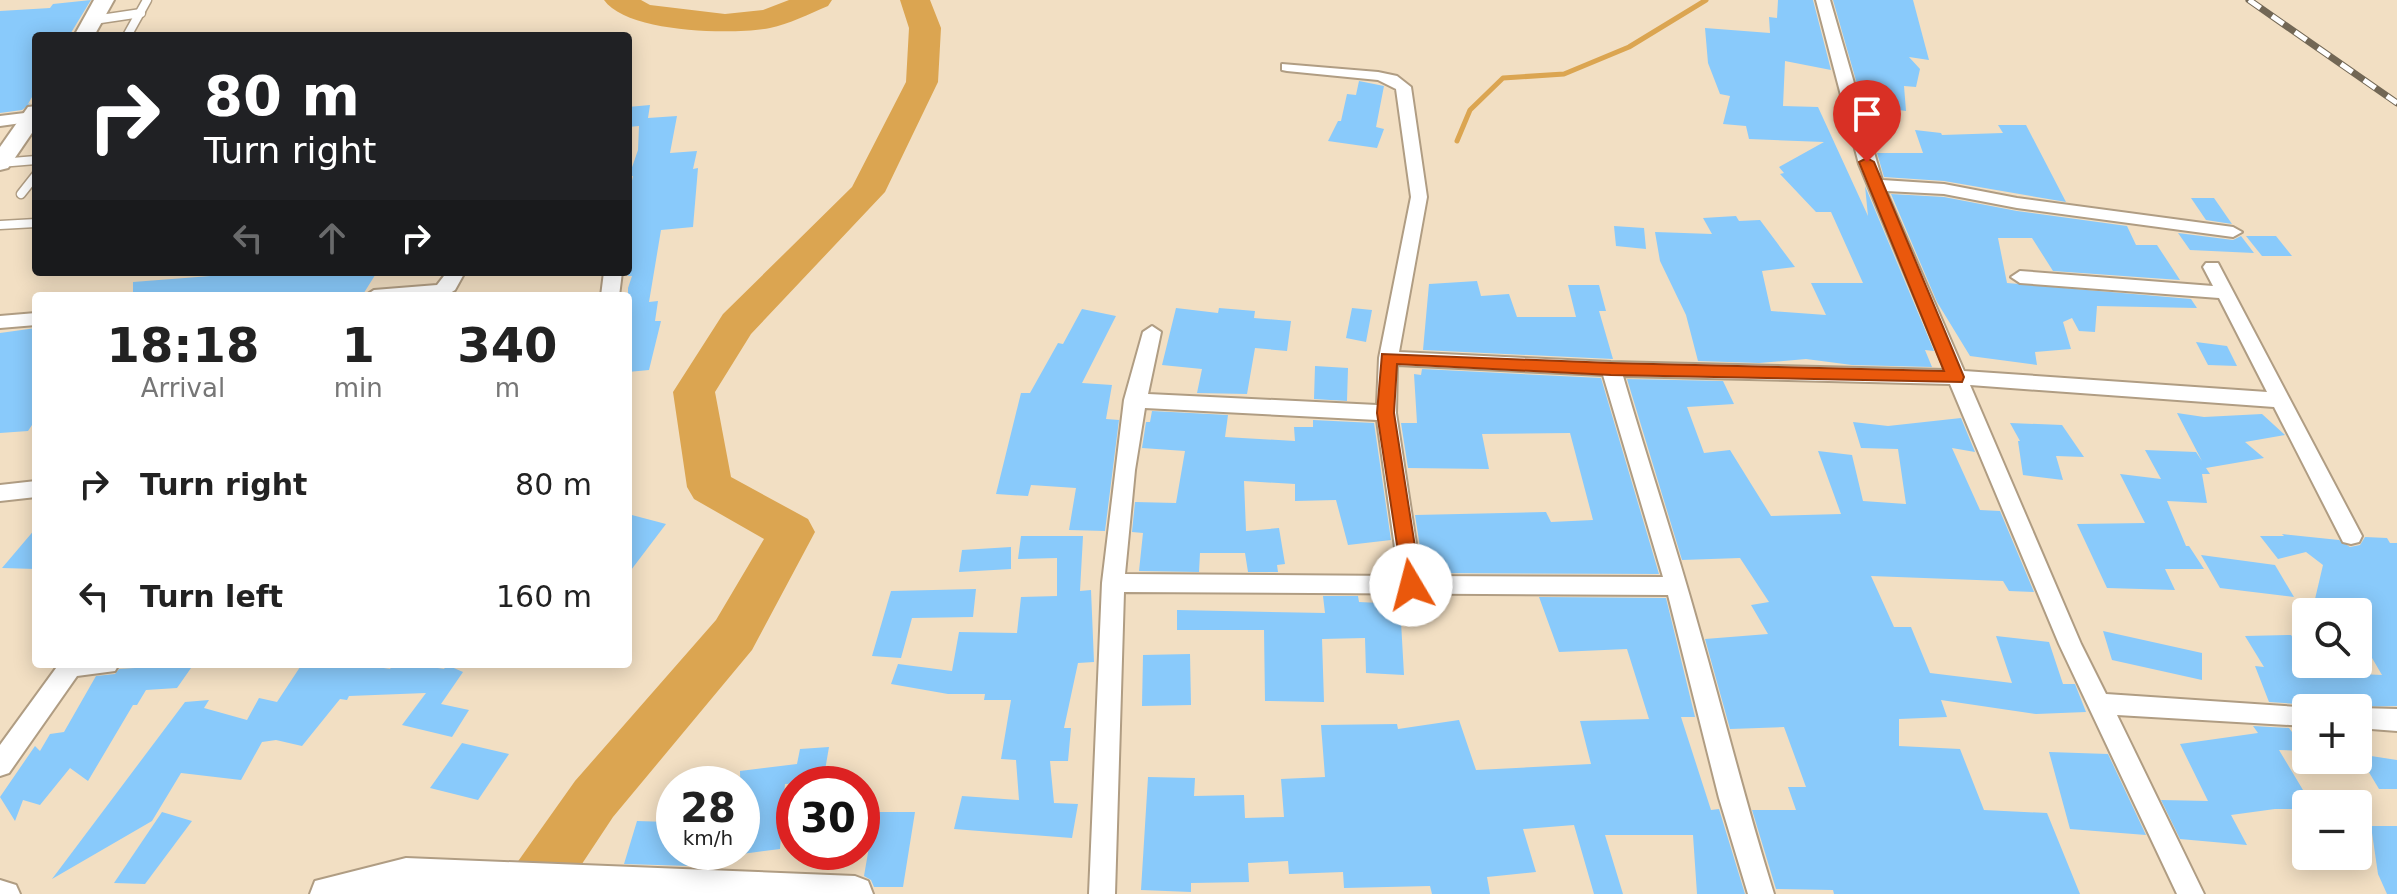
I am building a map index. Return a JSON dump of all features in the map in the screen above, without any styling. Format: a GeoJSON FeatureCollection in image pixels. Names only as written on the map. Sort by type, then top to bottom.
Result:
{"type":"FeatureCollection","features":[{"type":"Feature","properties":{"kind":"street"},"geometry":{"type":"LineString","coordinates":[[89,28],[104,0]]}},
{"type":"Feature","properties":{"kind":"street"},"geometry":{"type":"LineString","coordinates":[[1823,0],[1867,164],[2098,704],[2191,894]]}},
{"type":"Feature","properties":{"kind":"street"},"geometry":{"type":"LineString","coordinates":[[1287,67],[1378,76],[1392,79],[1403,87],[1419,197],[1388,358],[1386,413],[1411,585]]}},
{"type":"Feature","properties":{"kind":"street"},"geometry":{"type":"LineString","coordinates":[[0,121],[32,118]]}},
{"type":"Feature","properties":{"kind":"street"},"geometry":{"type":"LineString","coordinates":[[0,163],[32,121]]}},
{"type":"Feature","properties":{"kind":"street"},"geometry":{"type":"LineString","coordinates":[[1876,185],[1944,189],[2017,203],[2233,232]]}},
{"type":"Feature","properties":{"kind":"street"},"geometry":{"type":"LineString","coordinates":[[2212,267],[2351,536]]}},
{"type":"Feature","properties":{"kind":"street"},"geometry":{"type":"LineString","coordinates":[[428,292],[441,291],[449,286],[454,276]]}},
{"type":"Feature","properties":{"kind":"street"},"geometry":{"type":"LineString","coordinates":[[2020,277],[2225,293]]}},
{"type":"Feature","properties":{"kind":"street"},"geometry":{"type":"LineString","coordinates":[[0,322],[32,319]]}},
{"type":"Feature","properties":{"kind":"street"},"geometry":{"type":"LineString","coordinates":[[1102,894],[1113,583],[1134,400],[1152,332]]}},
{"type":"Feature","properties":{"kind":"street"},"geometry":{"type":"LineString","coordinates":[[1388,358],[1611,369],[1956,377],[2279,400]]}},
{"type":"Feature","properties":{"kind":"street"},"geometry":{"type":"LineString","coordinates":[[1611,369],[1676,586],[1711,711],[1731,798],[1761,894]]}},
{"type":"Feature","properties":{"kind":"street"},"geometry":{"type":"LineString","coordinates":[[1134,400],[1386,413]]}},
{"type":"Feature","properties":{"kind":"street"},"geometry":{"type":"LineString","coordinates":[[0,493],[32,489]]}},
{"type":"Feature","properties":{"kind":"street"},"geometry":{"type":"LineString","coordinates":[[1113,583],[1676,586]]}},
{"type":"Feature","properties":{"kind":"street"},"geometry":{"type":"LineString","coordinates":[[0,765],[69,668]]}},
{"type":"Feature","properties":{"kind":"street"},"geometry":{"type":"LineString","coordinates":[[2098,704],[2292,715]]}},
{"type":"Feature","properties":{"kind":"street"},"geometry":{"type":"LineString","coordinates":[[2372,719],[2397,720]]}},
{"type":"Feature","properties":{"kind":"street"},"geometry":{"type":"LineString","coordinates":[[328,894],[406,875],[855,894]]}},
{"type":"Feature","properties":{"kind":"street"},"geometry":{"type":"LineString","coordinates":[[0,893],[7,894]]}},
{"type":"Feature","properties":{"kind":"lane"},"geometry":{"type":"LineString","coordinates":[[129,32],[147,0]]}},
{"type":"Feature","properties":{"kind":"lane"},"geometry":{"type":"LineString","coordinates":[[89,28],[141,13]]}},
{"type":"Feature","properties":{"kind":"lane"},"geometry":{"type":"LineString","coordinates":[[0,163],[32,160]]}},
{"type":"Feature","properties":{"kind":"lane"},"geometry":{"type":"LineString","coordinates":[[21,194],[32,180]]}},
{"type":"Feature","properties":{"kind":"lane"},"geometry":{"type":"LineString","coordinates":[[0,225],[32,223]]}},
{"type":"Feature","properties":{"kind":"building"},"geometry":{"type":"Polygon","coordinates":[[[91,0],[71,32],[32,32],[32,97],[28,104],[31,103],[22,110],[0,113],[0,11],[50,8],[53,4],[91,0]]]}},
{"type":"Feature","properties":{"kind":"building"},"geometry":{"type":"Polygon","coordinates":[[[1778,0],[1813,0],[1831,70],[1785,61],[1783,106],[1818,107],[1868,216],[1865,186],[1934,351],[1925,350],[1932,367],[1852,365],[1806,359],[1759,363],[1698,361],[1686,315],[1660,261],[1655,232],[1712,234],[1703,218],[1736,216],[1739,221],[1760,220],[1795,267],[1762,271],[1771,311],[1826,315],[1811,283],[1863,283],[1831,212],[1816,212],[1780,174],[1784,173],[1779,167],[1824,142],[1749,139],[1746,126],[1723,124],[1730,96],[1720,94],[1708,63],[1705,28],[1770,33],[1769,17],[1777,18],[1778,0]]]}},
{"type":"Feature","properties":{"kind":"building"},"geometry":{"type":"Polygon","coordinates":[[[1833,0],[1913,0],[1929,60],[1909,57],[1920,69],[1916,87],[1904,86],[1906,111],[1863,105],[1833,0]]]}},
{"type":"Feature","properties":{"kind":"building"},"geometry":{"type":"Polygon","coordinates":[[[1359,81],[1384,86],[1376,127],[1384,129],[1377,148],[1328,141],[1338,121],[1341,121],[1347,94],[1356,95],[1359,81]]]}},
{"type":"Feature","properties":{"kind":"building"},"geometry":{"type":"Polygon","coordinates":[[[650,105],[648,118],[677,116],[670,153],[697,151],[693,169],[698,168],[693,227],[661,230],[649,302],[658,301],[655,321],[661,321],[649,370],[632,372],[632,292],[628,292],[628,288],[632,276],[632,167],[638,150],[639,126],[632,127],[632,107],[650,105]]]}},
{"type":"Feature","properties":{"kind":"building"},"geometry":{"type":"Polygon","coordinates":[[[1998,125],[2026,125],[2066,202],[1944,181],[1884,177],[1877,153],[1923,153],[1915,130],[1942,135],[2003,133],[1998,125]]]}},
{"type":"Feature","properties":{"kind":"building"},"geometry":{"type":"Polygon","coordinates":[[[1891,194],[1944,197],[2017,211],[2127,226],[2136,245],[2157,245],[2180,280],[2053,271],[2032,238],[1998,238],[2007,283],[2191,299],[2197,308],[2097,306],[2095,332],[2079,331],[2072,318],[2063,322],[2071,349],[2035,352],[2037,365],[1970,356],[1937,302],[1891,194]]]}},
{"type":"Feature","properties":{"kind":"building"},"geometry":{"type":"Polygon","coordinates":[[[2191,198],[2214,198],[2232,224],[2206,220],[2191,198]]]}},
{"type":"Feature","properties":{"kind":"building"},"geometry":{"type":"Polygon","coordinates":[[[1614,226],[1644,228],[1646,249],[1616,246],[1614,226]]]}},
{"type":"Feature","properties":{"kind":"building"},"geometry":{"type":"Polygon","coordinates":[[[2178,233],[2233,240],[2241,236],[2254,253],[2190,250],[2178,233]]]}},
{"type":"Feature","properties":{"kind":"building"},"geometry":{"type":"Polygon","coordinates":[[[2246,236],[2276,236],[2292,256],[2262,256],[2246,236]]]}},
{"type":"Feature","properties":{"kind":"building"},"geometry":{"type":"Polygon","coordinates":[[[210,276],[374,276],[364,292],[133,292],[133,282],[210,276]]]}},
{"type":"Feature","properties":{"kind":"building"},"geometry":{"type":"Polygon","coordinates":[[[1477,281],[1481,296],[1509,294],[1517,317],[1576,317],[1568,285],[1599,285],[1606,311],[1599,311],[1613,359],[1423,350],[1429,284],[1477,281]]]}},
{"type":"Feature","properties":{"kind":"building"},"geometry":{"type":"Polygon","coordinates":[[[1176,308],[1218,313],[1219,308],[1255,311],[1254,318],[1291,321],[1287,351],[1255,348],[1247,394],[1197,393],[1202,369],[1162,365],[1176,308]]]}},
{"type":"Feature","properties":{"kind":"building"},"geometry":{"type":"Polygon","coordinates":[[[1352,308],[1372,310],[1366,342],[1346,338],[1352,308]]]}},
{"type":"Feature","properties":{"kind":"building"},"geometry":{"type":"Polygon","coordinates":[[[1082,309],[1116,316],[1082,383],[1112,385],[1106,419],[1119,420],[1105,531],[1069,530],[1076,488],[1031,485],[1028,496],[996,494],[1021,393],[1030,393],[1058,343],[1063,344],[1082,309]]]}},
{"type":"Feature","properties":{"kind":"building"},"geometry":{"type":"Polygon","coordinates":[[[32,329],[32,425],[28,431],[0,433],[0,333],[32,329]]]}},
{"type":"Feature","properties":{"kind":"building"},"geometry":{"type":"Polygon","coordinates":[[[2196,342],[2227,346],[2237,366],[2208,365],[2196,342]]]}},
{"type":"Feature","properties":{"kind":"building"},"geometry":{"type":"Polygon","coordinates":[[[1315,366],[1348,368],[1347,401],[1314,399],[1315,366]]]}},
{"type":"Feature","properties":{"kind":"building"},"geometry":{"type":"Polygon","coordinates":[[[1422,369],[1601,378],[1659,574],[1424,573],[1415,515],[1546,512],[1551,522],[1593,520],[1570,433],[1482,434],[1489,469],[1408,468],[1401,423],[1417,423],[1414,374],[1421,375],[1422,369]]]}},
{"type":"Feature","properties":{"kind":"building"},"geometry":{"type":"Polygon","coordinates":[[[1627,379],[1723,381],[1734,404],[1687,407],[1704,453],[1730,450],[1771,516],[1841,514],[1818,451],[1852,455],[1863,501],[1906,504],[1898,449],[1861,448],[1853,422],[1888,426],[1961,418],[1975,452],[1952,448],[1980,510],[2000,511],[2034,592],[2009,591],[2003,581],[1871,576],[1894,627],[1911,627],[1930,673],[2012,683],[1996,636],[2049,642],[2063,684],[2075,684],[2086,712],[2036,714],[1941,700],[1947,717],[1899,719],[1899,746],[1960,749],[1984,810],[2047,813],[2080,894],[1834,894],[1833,890],[1776,889],[1752,810],[1796,810],[1788,787],[1806,787],[1784,727],[1730,729],[1705,639],[1768,634],[1751,605],[1769,602],[1740,558],[1682,560],[1627,379]]]}},
{"type":"Feature","properties":{"kind":"building"},"geometry":{"type":"Polygon","coordinates":[[[1152,411],[1228,415],[1225,437],[1295,441],[1294,427],[1313,427],[1313,420],[1374,423],[1391,540],[1348,545],[1336,500],[1295,501],[1295,484],[1244,481],[1246,531],[1279,528],[1285,564],[1277,565],[1278,572],[1248,572],[1245,553],[1200,553],[1199,572],[1139,571],[1143,533],[1132,532],[1135,502],[1176,503],[1185,451],[1142,448],[1146,422],[1150,422],[1152,411]]]}},
{"type":"Feature","properties":{"kind":"building"},"geometry":{"type":"Polygon","coordinates":[[[2177,413],[2204,417],[2262,414],[2285,435],[2245,442],[2264,458],[2206,468],[2210,474],[2202,474],[2207,503],[2167,501],[2186,546],[2204,569],[2165,569],[2175,590],[2107,588],[2077,524],[2145,523],[2120,474],[2161,479],[2145,450],[2196,452],[2202,461],[2177,413]]]}},
{"type":"Feature","properties":{"kind":"building"},"geometry":{"type":"Polygon","coordinates":[[[2010,423],[2062,425],[2084,457],[2056,456],[2063,480],[2023,475],[2020,441],[2010,423]]]}},
{"type":"Feature","properties":{"kind":"building"},"geometry":{"type":"Polygon","coordinates":[[[632,515],[666,524],[632,569],[632,515]]]}},
{"type":"Feature","properties":{"kind":"building"},"geometry":{"type":"Polygon","coordinates":[[[32,533],[32,569],[2,568],[32,533]]]}},
{"type":"Feature","properties":{"kind":"building"},"geometry":{"type":"Polygon","coordinates":[[[2282,534],[2339,540],[2350,547],[2360,545],[2365,537],[2387,538],[2390,543],[2397,543],[2397,706],[2372,707],[2372,694],[2292,694],[2292,704],[2269,702],[2255,666],[2264,667],[2245,636],[2291,635],[2292,678],[2372,678],[2372,675],[2382,675],[2372,658],[2372,598],[2315,598],[2323,565],[2306,552],[2278,559],[2260,536],[2284,536],[2282,534]]]}},
{"type":"Feature","properties":{"kind":"building"},"geometry":{"type":"Polygon","coordinates":[[[1021,536],[1083,536],[1080,591],[1091,590],[1094,662],[1078,663],[1064,728],[1071,728],[1068,761],[1050,761],[1054,803],[1078,804],[1072,838],[954,829],[962,796],[1019,800],[1016,760],[1001,759],[1011,700],[984,700],[985,694],[948,694],[891,684],[898,664],[952,671],[959,632],[1017,633],[1021,597],[1057,596],[1057,558],[1018,559],[1021,536]]]}},
{"type":"Feature","properties":{"kind":"building"},"geometry":{"type":"Polygon","coordinates":[[[1011,547],[1011,569],[959,572],[962,550],[1011,547]]]}},
{"type":"Feature","properties":{"kind":"building"},"geometry":{"type":"Polygon","coordinates":[[[2201,555],[2275,565],[2294,597],[2220,588],[2201,555]]]}},
{"type":"Feature","properties":{"kind":"building"},"geometry":{"type":"Polygon","coordinates":[[[976,589],[973,617],[912,618],[901,658],[872,656],[891,591],[976,589]]]}},
{"type":"Feature","properties":{"kind":"building"},"geometry":{"type":"Polygon","coordinates":[[[1323,596],[1358,596],[1359,602],[1400,604],[1404,675],[1366,673],[1365,638],[1322,639],[1324,702],[1265,701],[1264,630],[1177,630],[1177,610],[1325,613],[1323,596]]]}},
{"type":"Feature","properties":{"kind":"building"},"geometry":{"type":"Polygon","coordinates":[[[1539,597],[1666,598],[1695,717],[1681,717],[1711,810],[1719,809],[1745,894],[1697,894],[1693,835],[1605,835],[1623,894],[1594,894],[1574,825],[1523,829],[1536,872],[1487,877],[1490,894],[1432,894],[1430,886],[1344,888],[1343,872],[1289,874],[1288,861],[1248,863],[1249,882],[1191,883],[1191,892],[1141,890],[1148,777],[1195,778],[1194,796],[1244,795],[1245,818],[1284,817],[1281,779],[1325,777],[1321,725],[1397,724],[1398,729],[1459,720],[1476,770],[1591,764],[1580,721],[1649,719],[1627,649],[1559,652],[1539,597]]]}},
{"type":"Feature","properties":{"kind":"building"},"geometry":{"type":"Polygon","coordinates":[[[2103,631],[2202,653],[2202,680],[2112,660],[2103,631]]]}},
{"type":"Feature","properties":{"kind":"building"},"geometry":{"type":"Polygon","coordinates":[[[1190,654],[1191,705],[1142,706],[1143,655],[1190,654]]]}},
{"type":"Feature","properties":{"kind":"building"},"geometry":{"type":"Polygon","coordinates":[[[191,668],[177,688],[146,690],[137,705],[133,705],[88,781],[70,768],[40,805],[23,800],[15,821],[0,797],[35,746],[40,751],[50,734],[64,732],[96,676],[115,674],[119,669],[191,668]]]}},
{"type":"Feature","properties":{"kind":"building"},"geometry":{"type":"Polygon","coordinates":[[[299,668],[454,668],[463,672],[441,704],[469,710],[452,737],[402,725],[426,693],[340,699],[302,746],[276,740],[262,742],[241,780],[181,773],[152,821],[52,879],[185,702],[209,700],[204,708],[247,720],[259,698],[277,702],[299,668]]]}},
{"type":"Feature","properties":{"kind":"building"},"geometry":{"type":"Polygon","coordinates":[[[2253,726],[2289,728],[2292,732],[2292,750],[2279,750],[2303,790],[2292,790],[2292,809],[2231,815],[2247,845],[2180,839],[2161,800],[2208,801],[2180,744],[2258,733],[2253,726]]]}},
{"type":"Feature","properties":{"kind":"building"},"geometry":{"type":"Polygon","coordinates":[[[462,743],[509,754],[478,800],[430,788],[462,743]]]}},
{"type":"Feature","properties":{"kind":"building"},"geometry":{"type":"Polygon","coordinates":[[[829,747],[826,766],[781,766],[797,764],[800,749],[829,747]]]}},
{"type":"Feature","properties":{"kind":"building"},"geometry":{"type":"Polygon","coordinates":[[[2049,752],[2108,754],[2146,835],[2070,829],[2049,752]]]}},
{"type":"Feature","properties":{"kind":"building"},"geometry":{"type":"Polygon","coordinates":[[[2372,756],[2397,760],[2397,789],[2379,789],[2370,774],[2372,756]]]}},
{"type":"Feature","properties":{"kind":"building"},"geometry":{"type":"Polygon","coordinates":[[[776,767],[776,850],[760,852],[760,769],[776,767]]]}},
{"type":"Feature","properties":{"kind":"building"},"geometry":{"type":"Polygon","coordinates":[[[162,812],[192,821],[145,884],[114,883],[162,812]]]}},
{"type":"Feature","properties":{"kind":"building"},"geometry":{"type":"Polygon","coordinates":[[[880,812],[915,812],[903,887],[874,887],[871,880],[864,876],[865,870],[880,870],[880,812]]]}},
{"type":"Feature","properties":{"kind":"building"},"geometry":{"type":"Polygon","coordinates":[[[637,821],[656,822],[656,865],[624,864],[637,821]]]}},
{"type":"Feature","properties":{"kind":"building"},"geometry":{"type":"Polygon","coordinates":[[[2372,826],[2397,826],[2397,894],[2387,894],[2378,874],[2372,826]]]}},
{"type":"Feature","properties":{"kind":"waterway"},"geometry":{"type":"LineString","coordinates":[[619,0],[642,13],[725,23],[768,19],[817,0]]}},
{"type":"Feature","properties":{"kind":"waterway"},"geometry":{"type":"LineString","coordinates":[[529,894],[594,799],[734,635],[792,532],[710,487],[694,392],[737,324],[867,192],[922,82],[925,28],[915,0]]}},
{"type":"Feature","properties":{"kind":"waterway"},"geometry":{"type":"LineString","coordinates":[[1457,141],[1470,110],[1503,78],[1564,74],[1629,47],[1706,0]]}},
{"type":"Feature","properties":{"kind":"railway"},"geometry":{"type":"LineString","coordinates":[[2249,0],[2397,103]]}},
{"type":"Feature","properties":{"kind":"route"},"geometry":{"type":"LineString","coordinates":[[1411,585],[1386,413],[1388,358],[1611,369],[1956,377],[1867,162]]}}]}
